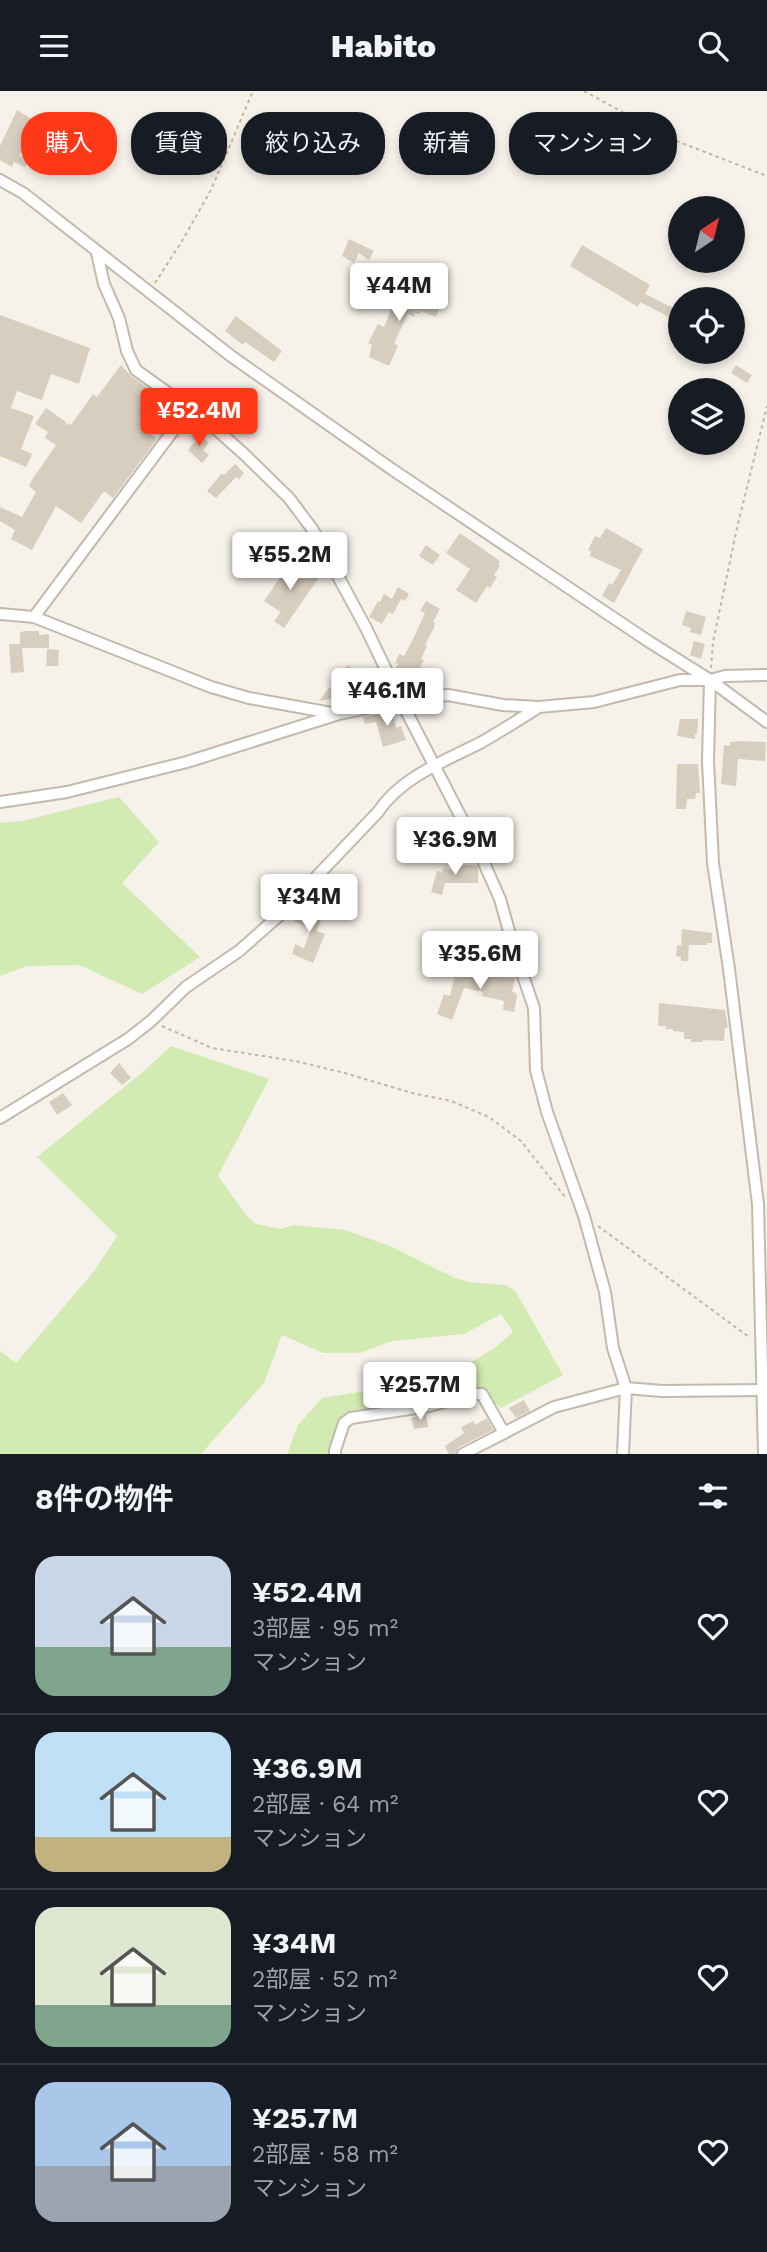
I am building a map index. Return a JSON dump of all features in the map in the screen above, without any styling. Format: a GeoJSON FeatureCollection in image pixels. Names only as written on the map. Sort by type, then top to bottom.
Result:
{"type":"FeatureCollection","features":[{"type":"Feature","properties":{"kind":"street"},"geometry":{"type":"LineString","coordinates":[[0,180],[23,193],[231,356],[393,470],[710,680],[767,722]]}},
{"type":"Feature","properties":{"kind":"street"},"geometry":{"type":"LineString","coordinates":[[97,253],[104,284],[119,318],[127,351],[136,370],[190,408],[244,453],[289,498],[313,530],[366,628],[500,899],[534,1008],[536,1070],[547,1112],[584,1216],[605,1292],[614,1348],[626,1388],[623,1454]]}},
{"type":"Feature","properties":{"kind":"street"},"geometry":{"type":"LineString","coordinates":[[34,617],[190,408]]}},
{"type":"Feature","properties":{"kind":"street"},"geometry":{"type":"LineString","coordinates":[[0,614],[34,617],[211,687],[248,698],[339,714]]}},
{"type":"Feature","properties":{"kind":"street"},"geometry":{"type":"LineString","coordinates":[[0,802],[68,792],[187,762],[339,714],[401,701],[448,695],[503,705],[539,707],[594,702],[680,680],[767,675]]}},
{"type":"Feature","properties":{"kind":"street"},"geometry":{"type":"LineString","coordinates":[[710,680],[708,761],[713,863],[758,1204],[761,1345],[765,1390],[764,1454]]}},
{"type":"Feature","properties":{"kind":"street"},"geometry":{"type":"LineString","coordinates":[[0,1118],[93,1062],[151,1021],[186,987],[239,951],[282,913],[378,812],[388,797],[434,765],[483,741],[539,707]]}},
{"type":"Feature","properties":{"kind":"street"},"geometry":{"type":"LineString","coordinates":[[463,1454],[554,1407],[626,1388],[662,1391],[765,1390]]}},
{"type":"Feature","properties":{"kind":"street"},"geometry":{"type":"LineString","coordinates":[[335,1454],[344,1423],[351,1417],[429,1406],[472,1394],[482,1394],[504,1433]]}},
{"type":"Feature","properties":{"kind":"path"},"geometry":{"type":"LineString","coordinates":[[149,291],[211,190],[253,91]]}},
{"type":"Feature","properties":{"kind":"path"},"geometry":{"type":"LineString","coordinates":[[584,91],[674,140],[767,176]]}},
{"type":"Feature","properties":{"kind":"path"},"geometry":{"type":"LineString","coordinates":[[710,680],[713,642],[767,406]]}},
{"type":"Feature","properties":{"kind":"path"},"geometry":{"type":"LineString","coordinates":[[151,1021],[212,1048],[295,1061],[332,1070],[411,1093],[451,1101],[489,1117],[521,1141],[566,1199]]}},
{"type":"Feature","properties":{"kind":"path"},"geometry":{"type":"LineString","coordinates":[[584,1216],[761,1345]]}},
{"type":"Feature","properties":{"kind":"green space"},"geometry":{"type":"Polygon","coordinates":[[[119,797],[159,842],[122,883],[200,957],[142,994],[79,965],[27,966],[0,976],[0,823],[22,821],[119,797]]]}},
{"type":"Feature","properties":{"kind":"green space"},"geometry":{"type":"Polygon","coordinates":[[[171,1046],[269,1079],[218,1176],[256,1224],[281,1229],[293,1225],[345,1230],[390,1246],[455,1278],[506,1285],[516,1292],[563,1375],[501,1408],[480,1394],[440,1396],[350,1420],[333,1454],[287,1454],[298,1425],[322,1398],[444,1378],[493,1349],[513,1332],[501,1314],[464,1334],[392,1341],[360,1353],[323,1353],[282,1335],[264,1383],[201,1454],[0,1454],[0,1351],[16,1363],[95,1270],[117,1236],[37,1157],[171,1046]]]}},
{"type":"Feature","properties":{"kind":"building"},"geometry":{"type":"Polygon","coordinates":[[[17,110],[21,112],[21,165],[14,162],[12,167],[0,160],[0,146],[17,110]]]}},
{"type":"Feature","properties":{"kind":"building"},"geometry":{"type":"Polygon","coordinates":[[[349,239],[374,251],[369,260],[359,253],[354,263],[342,256],[349,239]]]}},
{"type":"Feature","properties":{"kind":"building"},"geometry":{"type":"Polygon","coordinates":[[[582,245],[650,285],[645,294],[668,306],[668,316],[640,302],[638,307],[570,266],[582,245]]]}},
{"type":"Feature","properties":{"kind":"building"},"geometry":{"type":"Polygon","coordinates":[[[400,288],[442,302],[436,317],[421,311],[420,314],[415,313],[414,317],[408,314],[394,343],[398,346],[389,366],[369,357],[372,345],[368,343],[378,324],[384,327],[400,288]]]}},
{"type":"Feature","properties":{"kind":"building"},"geometry":{"type":"Polygon","coordinates":[[[0,315],[90,348],[79,384],[51,374],[42,400],[17,391],[11,408],[34,416],[21,449],[32,454],[26,467],[0,456],[0,315]]]}},
{"type":"Feature","properties":{"kind":"building"},"geometry":{"type":"Polygon","coordinates":[[[236,316],[282,351],[274,362],[245,342],[243,345],[225,331],[236,316]]]}},
{"type":"Feature","properties":{"kind":"building"},"geometry":{"type":"Polygon","coordinates":[[[121,365],[131,376],[160,397],[156,403],[168,411],[151,435],[157,439],[113,498],[104,491],[81,523],[56,506],[32,550],[11,539],[15,530],[0,521],[0,507],[22,517],[36,492],[29,486],[56,445],[45,438],[48,432],[35,424],[46,408],[66,422],[65,426],[68,423],[71,425],[93,394],[97,397],[121,365]]]}},
{"type":"Feature","properties":{"kind":"building"},"geometry":{"type":"Polygon","coordinates":[[[736,365],[752,375],[747,383],[745,378],[731,373],[736,365]]]}},
{"type":"Feature","properties":{"kind":"building"},"geometry":{"type":"Polygon","coordinates":[[[198,432],[209,443],[203,450],[209,455],[202,463],[188,450],[196,441],[192,438],[198,432]]]}},
{"type":"Feature","properties":{"kind":"building"},"geometry":{"type":"Polygon","coordinates":[[[235,464],[244,473],[239,479],[236,477],[216,498],[207,491],[222,473],[224,475],[235,464]]]}},
{"type":"Feature","properties":{"kind":"building"},"geometry":{"type":"Polygon","coordinates":[[[606,528],[643,549],[614,603],[602,596],[621,570],[590,556],[591,551],[588,550],[595,536],[600,538],[606,528]]]}},
{"type":"Feature","properties":{"kind":"building"},"geometry":{"type":"Polygon","coordinates":[[[460,533],[500,561],[494,575],[497,577],[490,588],[487,586],[476,603],[456,590],[470,569],[446,553],[460,533]]]}},
{"type":"Feature","properties":{"kind":"building"},"geometry":{"type":"Polygon","coordinates":[[[426,545],[440,555],[433,565],[419,556],[426,545]]]}},
{"type":"Feature","properties":{"kind":"building"},"geometry":{"type":"Polygon","coordinates":[[[292,560],[318,579],[284,628],[274,621],[281,612],[264,601],[292,560]]]}},
{"type":"Feature","properties":{"kind":"building"},"geometry":{"type":"Polygon","coordinates":[[[398,587],[409,594],[405,601],[401,599],[393,614],[389,612],[382,624],[369,617],[384,594],[392,599],[398,587]]]}},
{"type":"Feature","properties":{"kind":"building"},"geometry":{"type":"Polygon","coordinates":[[[426,601],[440,609],[425,645],[427,646],[421,659],[424,660],[416,677],[412,675],[404,688],[395,670],[398,664],[395,663],[399,654],[404,656],[415,635],[425,613],[420,611],[426,601]]]}},
{"type":"Feature","properties":{"kind":"building"},"geometry":{"type":"Polygon","coordinates":[[[686,611],[706,617],[701,635],[690,632],[691,628],[682,625],[686,611]]]}},
{"type":"Feature","properties":{"kind":"building"},"geometry":{"type":"Polygon","coordinates":[[[39,631],[39,635],[49,634],[49,648],[22,648],[24,672],[11,673],[9,644],[20,644],[20,633],[39,631]]]}},
{"type":"Feature","properties":{"kind":"building"},"geometry":{"type":"Polygon","coordinates":[[[694,641],[705,644],[701,659],[690,655],[694,641]]]}},
{"type":"Feature","properties":{"kind":"building"},"geometry":{"type":"Polygon","coordinates":[[[47,649],[59,650],[58,666],[46,666],[47,649]]]}},
{"type":"Feature","properties":{"kind":"building"},"geometry":{"type":"Polygon","coordinates":[[[348,665],[359,674],[352,683],[341,674],[348,665]]]}},
{"type":"Feature","properties":{"kind":"building"},"geometry":{"type":"Polygon","coordinates":[[[351,684],[354,695],[319,701],[329,688],[351,684]]]}},
{"type":"Feature","properties":{"kind":"building"},"geometry":{"type":"Polygon","coordinates":[[[393,711],[396,728],[401,726],[406,740],[383,747],[376,722],[365,724],[363,717],[393,711]]]}},
{"type":"Feature","properties":{"kind":"building"},"geometry":{"type":"Polygon","coordinates":[[[680,719],[698,719],[695,739],[677,736],[680,719]]]}},
{"type":"Feature","properties":{"kind":"building"},"geometry":{"type":"Polygon","coordinates":[[[730,742],[766,742],[765,761],[738,759],[736,786],[721,784],[724,745],[730,746],[730,742]]]}},
{"type":"Feature","properties":{"kind":"building"},"geometry":{"type":"Polygon","coordinates":[[[677,764],[698,764],[700,793],[696,793],[695,799],[687,799],[686,809],[676,809],[677,764]]]}},
{"type":"Feature","properties":{"kind":"building"},"geometry":{"type":"Polygon","coordinates":[[[472,865],[478,869],[478,883],[445,883],[442,895],[431,892],[437,871],[442,872],[443,868],[454,871],[454,866],[472,865]]]}},
{"type":"Feature","properties":{"kind":"building"},"geometry":{"type":"Polygon","coordinates":[[[301,905],[323,913],[317,931],[325,934],[313,963],[292,954],[295,944],[304,948],[311,929],[294,921],[301,905]]]}},
{"type":"Feature","properties":{"kind":"building"},"geometry":{"type":"Polygon","coordinates":[[[682,929],[712,933],[712,943],[689,945],[688,961],[681,961],[681,957],[676,956],[677,945],[681,946],[682,929]]]}},
{"type":"Feature","properties":{"kind":"building"},"geometry":{"type":"Polygon","coordinates":[[[469,969],[515,978],[512,992],[517,996],[514,1012],[503,1010],[504,1001],[464,988],[452,1020],[437,1014],[444,994],[450,996],[455,974],[467,977],[469,969]]]}},
{"type":"Feature","properties":{"kind":"building"},"geometry":{"type":"Polygon","coordinates":[[[659,1003],[725,1010],[728,1028],[725,1028],[724,1041],[691,1042],[691,1039],[684,1039],[684,1032],[658,1026],[659,1003]]]}},
{"type":"Feature","properties":{"kind":"building"},"geometry":{"type":"Polygon","coordinates":[[[119,1063],[131,1078],[122,1085],[110,1073],[119,1063]]]}},
{"type":"Feature","properties":{"kind":"building"},"geometry":{"type":"Polygon","coordinates":[[[63,1093],[72,1105],[57,1115],[49,1102],[63,1093]]]}},
{"type":"Feature","properties":{"kind":"building"},"geometry":{"type":"Polygon","coordinates":[[[524,1400],[530,1411],[516,1418],[509,1408],[524,1400]]]}},
{"type":"Feature","properties":{"kind":"building"},"geometry":{"type":"Polygon","coordinates":[[[426,1414],[428,1427],[414,1429],[411,1418],[426,1414]]]}},
{"type":"Feature","properties":{"kind":"building"},"geometry":{"type":"Polygon","coordinates":[[[487,1418],[493,1430],[459,1447],[455,1454],[449,1454],[445,1446],[464,1433],[461,1427],[473,1421],[475,1425],[487,1418]]]}}]}
